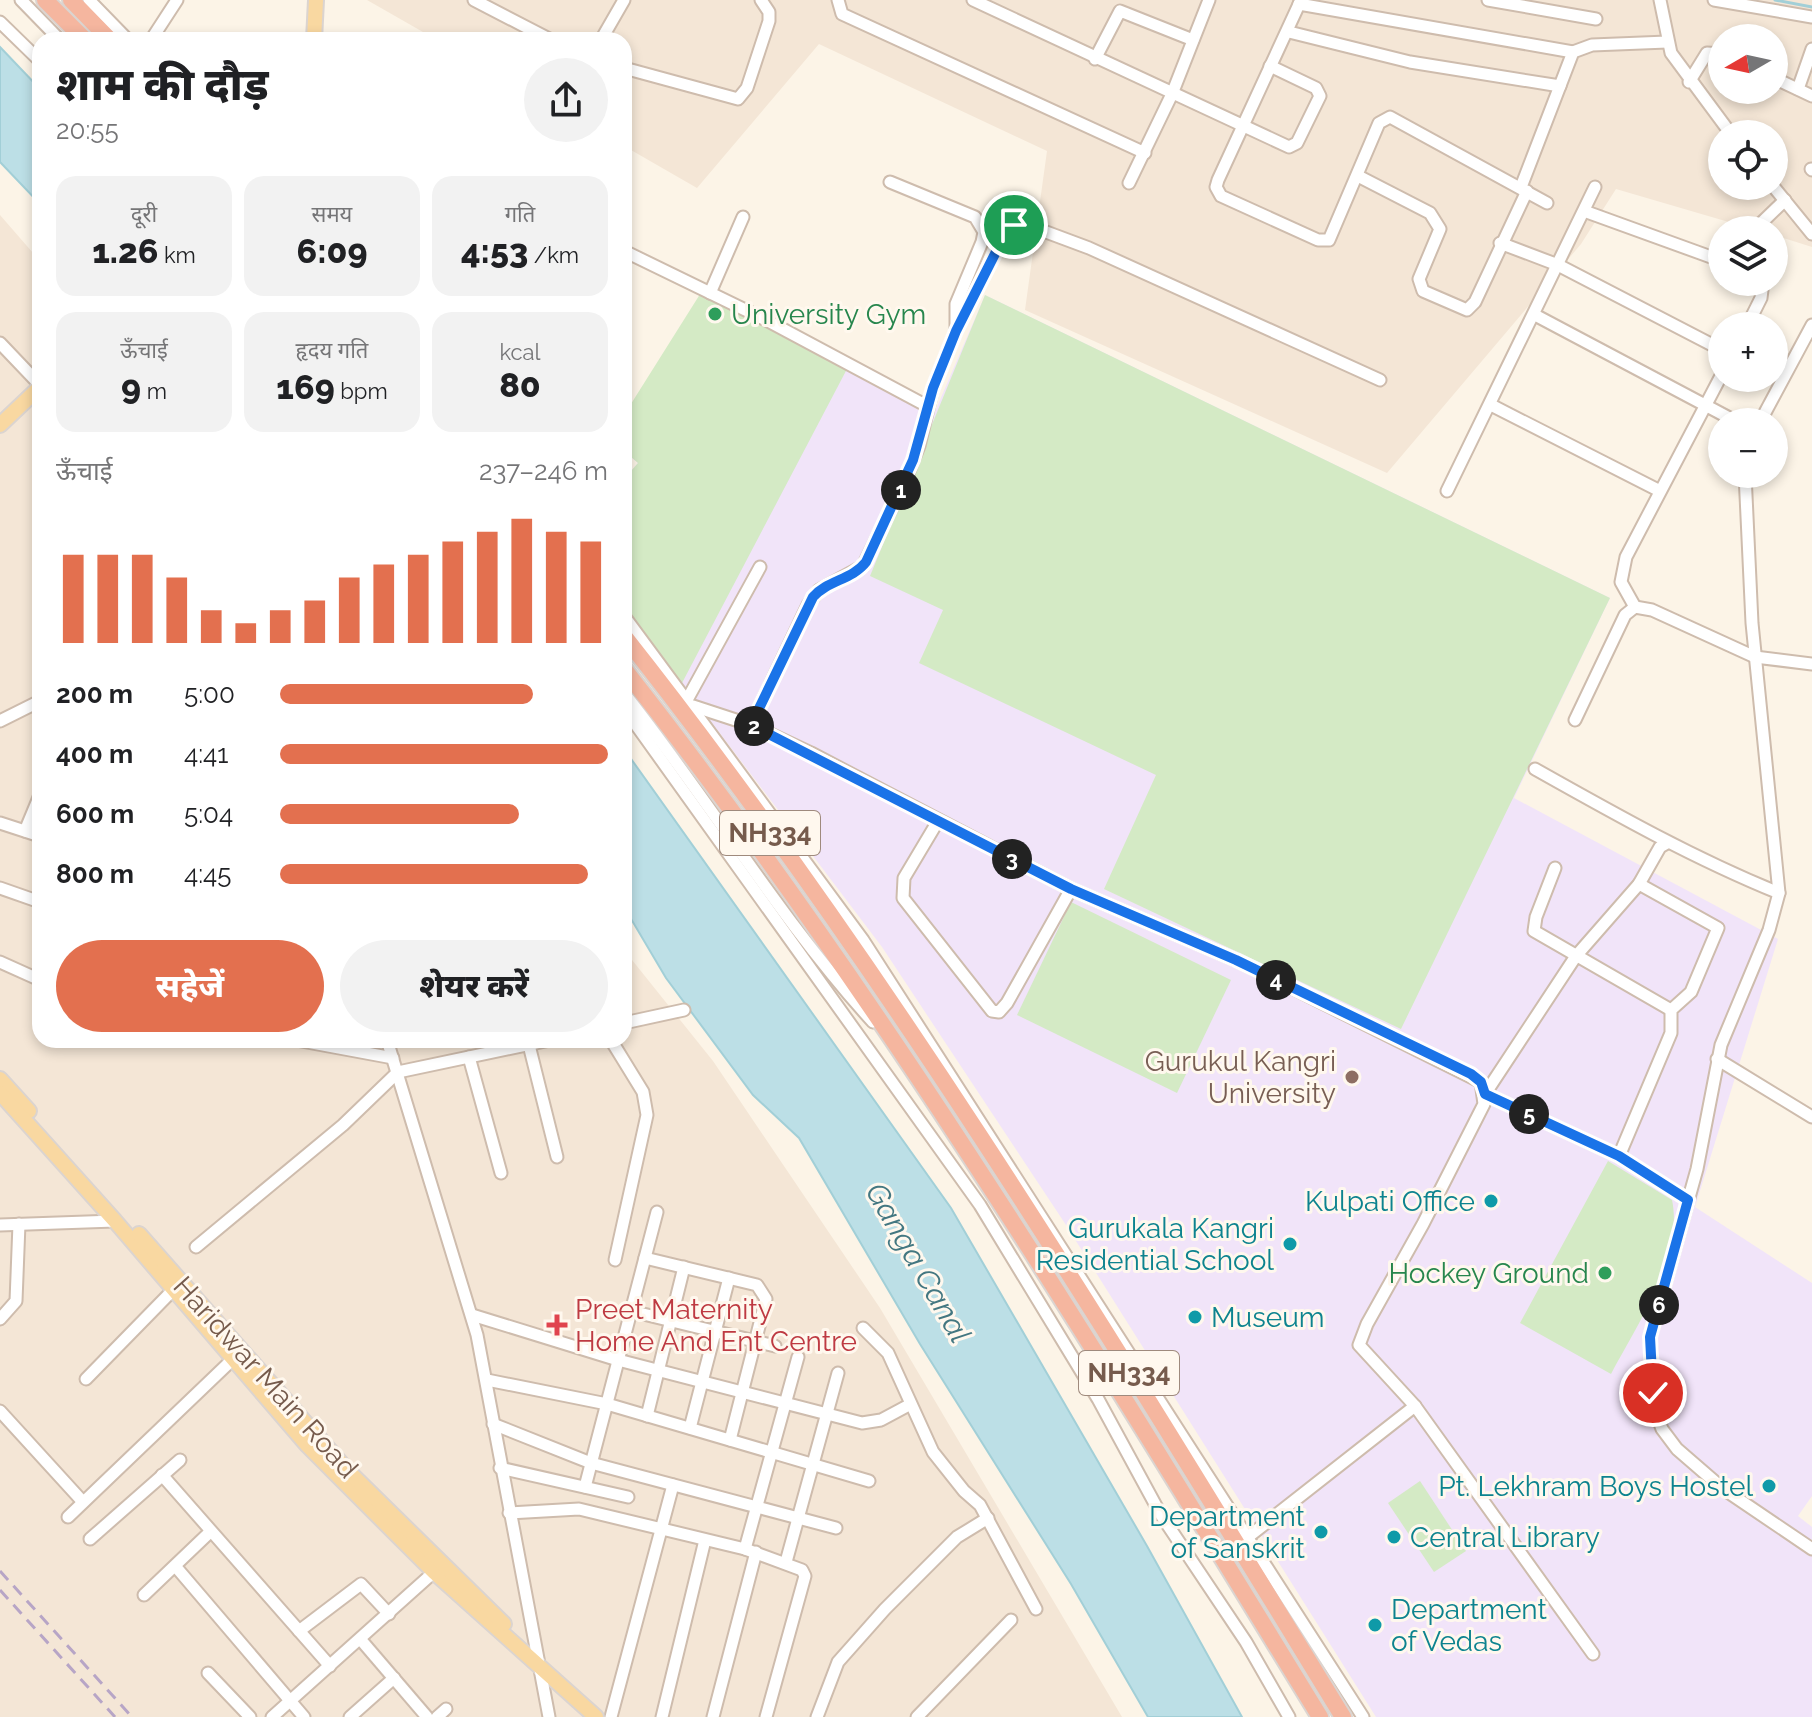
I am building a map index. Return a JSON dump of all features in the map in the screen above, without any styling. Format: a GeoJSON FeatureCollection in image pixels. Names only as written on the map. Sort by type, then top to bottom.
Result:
{"type":"FeatureCollection","features":[{"type":"Feature","properties":{"kind":"highway"},"geometry":{"type":"LineString","coordinates":[[45,0],[77,32]]}},
{"type":"Feature","properties":{"kind":"highway"},"geometry":{"type":"LineString","coordinates":[[71,0],[102,32]]}},
{"type":"Feature","properties":{"kind":"highway","name":"NH334"},"geometry":{"type":"LineString","coordinates":[[632,646],[680,707],[912,1032],[1343,1717]]}},
{"type":"Feature","properties":{"kind":"highway","name":"NH334"},"geometry":{"type":"LineString","coordinates":[[632,679],[740,818],[902,1050],[1320,1717]]}},
{"type":"Feature","properties":{"kind":"main road"},"geometry":{"type":"LineString","coordinates":[[314,32],[316,0]]}},
{"type":"Feature","properties":{"kind":"main road"},"geometry":{"type":"LineString","coordinates":[[0,425],[32,394]]}},
{"type":"Feature","properties":{"kind":"main road","name":"Haridwar Main Road"},"geometry":{"type":"LineString","coordinates":[[0,1079],[314,1435],[509,1629],[538,1668]]}},
{"type":"Feature","properties":{"kind":"main road","name":"Haridwar Main Road"},"geometry":{"type":"LineString","coordinates":[[0,1093],[115,1221],[307,1445],[434,1572],[596,1717]]}},
{"type":"Feature","properties":{"kind":"street"},"geometry":{"type":"LineString","coordinates":[[21,0],[52,32]]}},
{"type":"Feature","properties":{"kind":"street"},"geometry":{"type":"LineString","coordinates":[[89,0],[120,32]]}},
{"type":"Feature","properties":{"kind":"street"},"geometry":{"type":"LineString","coordinates":[[156,32],[177,0]]}},
{"type":"Feature","properties":{"kind":"street"},"geometry":{"type":"LineString","coordinates":[[474,0],[536,32]]}},
{"type":"Feature","properties":{"kind":"street"},"geometry":{"type":"LineString","coordinates":[[606,32],[624,0]]}},
{"type":"Feature","properties":{"kind":"street"},"geometry":{"type":"LineString","coordinates":[[632,70],[738,99],[747,88],[769,21],[769,12],[761,0]]}},
{"type":"Feature","properties":{"kind":"street"},"geometry":{"type":"LineString","coordinates":[[838,0],[842,14],[1145,153]]}},
{"type":"Feature","properties":{"kind":"street"},"geometry":{"type":"LineString","coordinates":[[973,0],[1284,145],[1294,146],[1319,100],[1316,88],[1270,66]]}},
{"type":"Feature","properties":{"kind":"street"},"geometry":{"type":"LineString","coordinates":[[1129,183],[1172,94],[1209,0]]}},
{"type":"Feature","properties":{"kind":"street"},"geometry":{"type":"LineString","coordinates":[[1488,0],[1596,19]]}},
{"type":"Feature","properties":{"kind":"street"},"geometry":{"type":"LineString","coordinates":[[1660,0],[1667,42],[1689,82],[1720,120]]}},
{"type":"Feature","properties":{"kind":"street"},"geometry":{"type":"LineString","coordinates":[[1714,0],[1812,17]]}},
{"type":"Feature","properties":{"kind":"street"},"geometry":{"type":"LineString","coordinates":[[1547,203],[1390,117],[1379,123],[1329,240],[1318,240],[1218,192],[1218,180],[1241,125],[1289,32],[1300,2],[1573,52],[1592,45],[1667,42]]}},
{"type":"Feature","properties":{"kind":"street"},"geometry":{"type":"LineString","coordinates":[[1095,59],[1120,11],[1193,40]]}},
{"type":"Feature","properties":{"kind":"street"},"geometry":{"type":"LineString","coordinates":[[0,22],[32,53]]}},
{"type":"Feature","properties":{"kind":"street"},"geometry":{"type":"LineString","coordinates":[[1289,32],[1410,62],[1560,86]]}},
{"type":"Feature","properties":{"kind":"street"},"geometry":{"type":"LineString","coordinates":[[1798,89],[1812,49]]}},
{"type":"Feature","properties":{"kind":"street"},"geometry":{"type":"LineString","coordinates":[[1358,176],[1430,213],[1438,221],[1438,236],[1419,279],[1423,291],[1461,309],[1472,307],[1524,189],[1573,52]]}},
{"type":"Feature","properties":{"kind":"street"},"geometry":{"type":"LineString","coordinates":[[1689,82],[1708,53]]}},
{"type":"Feature","properties":{"kind":"street"},"geometry":{"type":"LineString","coordinates":[[1788,84],[1812,96]]}},
{"type":"Feature","properties":{"kind":"street"},"geometry":{"type":"LineString","coordinates":[[890,182],[975,217],[981,223],[982,242],[956,304],[956,331]]}},
{"type":"Feature","properties":{"kind":"street"},"geometry":{"type":"LineString","coordinates":[[1447,491],[1595,187]]}},
{"type":"Feature","properties":{"kind":"street"},"geometry":{"type":"LineString","coordinates":[[1768,216],[1785,200],[1812,234]]}},
{"type":"Feature","properties":{"kind":"street"},"geometry":{"type":"LineString","coordinates":[[1584,211],[1708,256]]}},
{"type":"Feature","properties":{"kind":"street"},"geometry":{"type":"LineString","coordinates":[[710,293],[743,217]]}},
{"type":"Feature","properties":{"kind":"street"},"geometry":{"type":"LineString","coordinates":[[751,725],[813,597],[826,585],[856,573],[866,562],[919,446],[927,406],[956,331],[1007,230],[1022,223],[1089,248],[1380,380]]}},
{"type":"Feature","properties":{"kind":"street"},"geometry":{"type":"LineString","coordinates":[[1500,243],[1558,265],[1708,343]]}},
{"type":"Feature","properties":{"kind":"street"},"geometry":{"type":"LineString","coordinates":[[632,255],[927,406]]}},
{"type":"Feature","properties":{"kind":"street"},"geometry":{"type":"LineString","coordinates":[[1535,315],[1712,408]]}},
{"type":"Feature","properties":{"kind":"street"},"geometry":{"type":"LineString","coordinates":[[1768,408],[1812,325]]}},
{"type":"Feature","properties":{"kind":"street"},"geometry":{"type":"LineString","coordinates":[[0,343],[32,377]]}},
{"type":"Feature","properties":{"kind":"street"},"geometry":{"type":"LineString","coordinates":[[1714,392],[1631,546],[1622,573],[1623,590],[1635,607],[1652,610],[1755,657],[1812,664]]}},
{"type":"Feature","properties":{"kind":"street"},"geometry":{"type":"LineString","coordinates":[[1491,405],[1660,491]]}},
{"type":"Feature","properties":{"kind":"street"},"geometry":{"type":"LineString","coordinates":[[1746,488],[1755,657],[1779,893],[1777,911],[1730,1018],[1717,1059],[1688,1200],[1650,1337],[1655,1410],[1662,1429],[1677,1449],[1722,1488],[1812,1549]]}},
{"type":"Feature","properties":{"kind":"street"},"geometry":{"type":"LineString","coordinates":[[691,702],[760,567]]}},
{"type":"Feature","properties":{"kind":"street"},"geometry":{"type":"LineString","coordinates":[[1575,720],[1625,615],[1635,607]]}},
{"type":"Feature","properties":{"kind":"street"},"geometry":{"type":"LineString","coordinates":[[632,626],[691,702],[863,940],[1363,1717]]}},
{"type":"Feature","properties":{"kind":"street"},"geometry":{"type":"LineString","coordinates":[[691,702],[751,725],[1071,889],[1236,960],[1471,1074],[1481,1082],[1484,1104],[1423,1224],[1370,1316],[1359,1345],[1415,1406],[1593,1654]]}},
{"type":"Feature","properties":{"kind":"street"},"geometry":{"type":"LineString","coordinates":[[632,703],[828,969],[902,1050]]}},
{"type":"Feature","properties":{"kind":"street"},"geometry":{"type":"LineString","coordinates":[[0,721],[32,705]]}},
{"type":"Feature","properties":{"kind":"street"},"geometry":{"type":"LineString","coordinates":[[632,719],[980,1205],[1098,1399],[1161,1515],[1246,1642],[1289,1717]]}},
{"type":"Feature","properties":{"kind":"street"},"geometry":{"type":"LineString","coordinates":[[1535,769],[1667,843],[1779,893]]}},
{"type":"Feature","properties":{"kind":"street"},"geometry":{"type":"LineString","coordinates":[[25,831],[32,814]]}},
{"type":"Feature","properties":{"kind":"street"},"geometry":{"type":"LineString","coordinates":[[938,821],[904,878],[903,898],[992,1011],[1003,1010],[1071,889]]}},
{"type":"Feature","properties":{"kind":"street"},"geometry":{"type":"LineString","coordinates":[[0,823],[32,833]]}},
{"type":"Feature","properties":{"kind":"street"},"geometry":{"type":"LineString","coordinates":[[1485,1094],[1576,956],[1639,884],[1660,847],[1667,843]]}},
{"type":"Feature","properties":{"kind":"street"},"geometry":{"type":"LineString","coordinates":[[1555,868],[1533,928],[1541,936],[1671,1010]]}},
{"type":"Feature","properties":{"kind":"street"},"geometry":{"type":"LineString","coordinates":[[1619,1156],[1671,1033],[1671,1010],[1691,992],[1718,928],[1639,884]]}},
{"type":"Feature","properties":{"kind":"street"},"geometry":{"type":"LineString","coordinates":[[0,888],[32,899]]}},
{"type":"Feature","properties":{"kind":"street"},"geometry":{"type":"LineString","coordinates":[[0,962],[32,976]]}},
{"type":"Feature","properties":{"kind":"street"},"geometry":{"type":"LineString","coordinates":[[632,1021],[684,1010]]}},
{"type":"Feature","properties":{"kind":"street"},"geometry":{"type":"LineString","coordinates":[[339,1048],[393,1058]]}},
{"type":"Feature","properties":{"kind":"street"},"geometry":{"type":"LineString","coordinates":[[390,1048],[472,1315],[487,1380],[500,1468],[549,1717]]}},
{"type":"Feature","properties":{"kind":"street"},"geometry":{"type":"LineString","coordinates":[[196,1247],[343,1125],[398,1072],[514,1048]]}},
{"type":"Feature","properties":{"kind":"street"},"geometry":{"type":"LineString","coordinates":[[530,1048],[557,1157]]}},
{"type":"Feature","properties":{"kind":"street"},"geometry":{"type":"LineString","coordinates":[[615,1260],[647,1115],[643,1092],[616,1048]]}},
{"type":"Feature","properties":{"kind":"street"},"geometry":{"type":"LineString","coordinates":[[469,1057],[501,1173]]}},
{"type":"Feature","properties":{"kind":"street"},"geometry":{"type":"LineString","coordinates":[[1717,1059],[1812,1117]]}},
{"type":"Feature","properties":{"kind":"street"},"geometry":{"type":"LineString","coordinates":[[1485,1094],[1619,1156],[1688,1200]]}},
{"type":"Feature","properties":{"kind":"street"},"geometry":{"type":"LineString","coordinates":[[585,1487],[657,1212]]}},
{"type":"Feature","properties":{"kind":"street"},"geometry":{"type":"LineString","coordinates":[[0,1225],[115,1221]]}},
{"type":"Feature","properties":{"kind":"street"},"geometry":{"type":"LineString","coordinates":[[0,1319],[16,1301],[19,1224]]}},
{"type":"Feature","properties":{"kind":"street"},"geometry":{"type":"LineString","coordinates":[[645,1258],[757,1285],[766,1299],[758,1341],[730,1440]]}},
{"type":"Feature","properties":{"kind":"street"},"geometry":{"type":"LineString","coordinates":[[647,1416],[684,1267]]}},
{"type":"Feature","properties":{"kind":"street"},"geometry":{"type":"LineString","coordinates":[[690,1428],[729,1278]]}},
{"type":"Feature","properties":{"kind":"street"},"geometry":{"type":"LineString","coordinates":[[86,1379],[174,1289]]}},
{"type":"Feature","properties":{"kind":"street"},"geometry":{"type":"LineString","coordinates":[[631,1311],[775,1346]]}},
{"type":"Feature","properties":{"kind":"street"},"geometry":{"type":"LineString","coordinates":[[472,1315],[618,1360],[862,1423],[881,1420],[909,1405]]}},
{"type":"Feature","properties":{"kind":"street"},"geometry":{"type":"LineString","coordinates":[[863,1328],[888,1353],[909,1405],[933,1452],[988,1518],[1036,1609]]}},
{"type":"Feature","properties":{"kind":"street"},"geometry":{"type":"LineString","coordinates":[[713,1717],[757,1507],[798,1357]]}},
{"type":"Feature","properties":{"kind":"street"},"geometry":{"type":"LineString","coordinates":[[68,1517],[233,1359]]}},
{"type":"Feature","properties":{"kind":"street"},"geometry":{"type":"LineString","coordinates":[[786,1562],[838,1373]]}},
{"type":"Feature","properties":{"kind":"street"},"geometry":{"type":"LineString","coordinates":[[487,1380],[607,1404],[869,1481]]}},
{"type":"Feature","properties":{"kind":"street"},"geometry":{"type":"LineString","coordinates":[[1248,1537],[1415,1406]]}},
{"type":"Feature","properties":{"kind":"street"},"geometry":{"type":"LineString","coordinates":[[0,1411],[83,1502]]}},
{"type":"Feature","properties":{"kind":"street"},"geometry":{"type":"LineString","coordinates":[[493,1424],[591,1463],[836,1528]]}},
{"type":"Feature","properties":{"kind":"street"},"geometry":{"type":"LineString","coordinates":[[90,1539],[180,1460]]}},
{"type":"Feature","properties":{"kind":"street"},"geometry":{"type":"LineString","coordinates":[[500,1468],[628,1497]]}},
{"type":"Feature","properties":{"kind":"street"},"geometry":{"type":"LineString","coordinates":[[162,1475],[330,1666]]}},
{"type":"Feature","properties":{"kind":"street"},"geometry":{"type":"LineString","coordinates":[[611,1717],[673,1485]]}},
{"type":"Feature","properties":{"kind":"street"},"geometry":{"type":"LineString","coordinates":[[509,1513],[579,1509],[750,1551],[802,1570],[805,1576],[766,1717]]}},
{"type":"Feature","properties":{"kind":"street"},"geometry":{"type":"LineString","coordinates":[[817,1717],[838,1662],[957,1537],[988,1518]]}},
{"type":"Feature","properties":{"kind":"street"},"geometry":{"type":"LineString","coordinates":[[144,1595],[210,1532]]}},
{"type":"Feature","properties":{"kind":"street"},"geometry":{"type":"LineString","coordinates":[[662,1717],[705,1540]]}},
{"type":"Feature","properties":{"kind":"street"},"geometry":{"type":"LineString","coordinates":[[176,1567],[231,1627],[304,1717]]}},
{"type":"Feature","properties":{"kind":"street"},"geometry":{"type":"LineString","coordinates":[[272,1717],[434,1572]]}},
{"type":"Feature","properties":{"kind":"street"},"geometry":{"type":"LineString","coordinates":[[299,1631],[361,1584],[389,1614]]}},
{"type":"Feature","properties":{"kind":"street"},"geometry":{"type":"LineString","coordinates":[[917,1717],[1011,1620]]}},
{"type":"Feature","properties":{"kind":"street"},"geometry":{"type":"LineString","coordinates":[[361,1640],[427,1717]]}},
{"type":"Feature","properties":{"kind":"street"},"geometry":{"type":"LineString","coordinates":[[208,1673],[250,1717]]}},
{"type":"Feature","properties":{"kind":"street"},"geometry":{"type":"LineString","coordinates":[[350,1717],[394,1678]]}},
{"type":"Feature","properties":{"kind":"shaded area"},"geometry":{"type":"Polygon","coordinates":[[[367,0],[1812,0],[1812,247],[1788,239],[1788,216],[1708,216],[1616,189],[1581,244],[1387,473],[1025,310],[1047,151],[819,44],[697,188],[632,151],[632,32],[423,32],[367,0]]]}},
{"type":"Feature","properties":{"kind":"shaded area"},"geometry":{"type":"Polygon","coordinates":[[[0,215],[32,252],[32,1048],[632,1048],[632,960],[713,1061],[880,1308],[1122,1717],[0,1717],[0,215]]]}},
{"type":"Feature","properties":{"kind":"shaded area","name":"Gurukul Kangri University"},"geometry":{"type":"Polygon","coordinates":[[[985,295],[1610,598],[1514,798],[1778,939],[1695,1207],[1812,1283],[1812,1496],[1798,1516],[1812,1527],[1812,1717],[1376,1717],[1064,1222],[882,947],[632,618],[632,470],[638,463],[632,458],[632,413],[847,369],[934,414],[985,295]]]}},
{"type":"Feature","properties":{"kind":"green space"},"geometry":{"type":"Polygon","coordinates":[[[702,291],[847,369],[682,683],[632,617],[632,470],[638,463],[632,458],[632,402],[702,291]]]}},
{"type":"Feature","properties":{"kind":"green space"},"geometry":{"type":"Polygon","coordinates":[[[985,295],[1610,598],[1401,1029],[1104,889],[1156,775],[919,663],[943,610],[870,576],[985,295]]]}},
{"type":"Feature","properties":{"kind":"green space"},"geometry":{"type":"Polygon","coordinates":[[[1071,902],[1231,980],[1177,1093],[1017,1015],[1071,902]]]}},
{"type":"Feature","properties":{"kind":"green space"},"geometry":{"type":"Polygon","coordinates":[[[1608,1161],[1672,1200],[1674,1221],[1665,1267],[1611,1374],[1520,1323],[1608,1161]]]}},
{"type":"Feature","properties":{"kind":"green space"},"geometry":{"type":"Polygon","coordinates":[[[1420,1481],[1466,1551],[1434,1572],[1388,1503],[1420,1481]]]}},
{"type":"Feature","properties":{"kind":"water"},"geometry":{"type":"Polygon","coordinates":[[[0,47],[32,81],[32,196],[0,162],[0,47]]]}},
{"type":"Feature","properties":{"kind":"water","name":"Ganga Canal"},"geometry":{"type":"Polygon","coordinates":[[[632,760],[951,1208],[1242,1717],[1148,1717],[1071,1584],[920,1344],[799,1138],[753,1095],[666,978],[632,921],[632,760]]]}},
{"type":"Feature","properties":{"kind":"waterway"},"geometry":{"type":"LineString","coordinates":[[1775,0],[1812,7]]}},
{"type":"Feature","properties":{"kind":"railway"},"geometry":{"type":"LineString","coordinates":[[0,1571],[132,1717]]}},
{"type":"Feature","properties":{"kind":"railway"},"geometry":{"type":"LineString","coordinates":[[0,1590],[115,1717]]}},
{"type":"Feature","properties":{"kind":"place","name":"University Gym"},"geometry":{"type":"Point","coordinates":[715,314]}},
{"type":"Feature","properties":{"kind":"place","name":"Gurukul Kangri University"},"geometry":{"type":"Point","coordinates":[1352,1077]}},
{"type":"Feature","properties":{"kind":"place","name":"Kulpati Office"},"geometry":{"type":"Point","coordinates":[1491,1201]}},
{"type":"Feature","properties":{"kind":"place","name":"Gurukala Kangri Residential School"},"geometry":{"type":"Point","coordinates":[1290,1244]}},
{"type":"Feature","properties":{"kind":"place","name":"Hockey Ground"},"geometry":{"type":"Point","coordinates":[1605,1273]}},
{"type":"Feature","properties":{"kind":"place","name":"Museum"},"geometry":{"type":"Point","coordinates":[1195,1317]}},
{"type":"Feature","properties":{"kind":"place","name":"Preet Maternity Home And Ent Centre"},"geometry":{"type":"Point","coordinates":[557,1325]}},
{"type":"Feature","properties":{"kind":"place","name":"Pt. Lekhram Boys Hostel"},"geometry":{"type":"Point","coordinates":[1769,1486]}},
{"type":"Feature","properties":{"kind":"place","name":"Department of Sanskrit"},"geometry":{"type":"Point","coordinates":[1321,1532]}},
{"type":"Feature","properties":{"kind":"place","name":"Central Library"},"geometry":{"type":"Point","coordinates":[1394,1537]}},
{"type":"Feature","properties":{"kind":"place","name":"Department of Vedas"},"geometry":{"type":"Point","coordinates":[1375,1625]}},
{"type":"Feature","properties":{"kind":"route"},"geometry":{"type":"LineString","coordinates":[[1014,225],[1007,230],[956,331],[927,406],[919,446],[866,562],[856,573],[826,585],[813,597],[751,725],[811,753],[1071,889],[1236,960],[1471,1074],[1481,1082],[1485,1094],[1619,1156],[1688,1200],[1650,1337],[1653,1393]]}}]}
